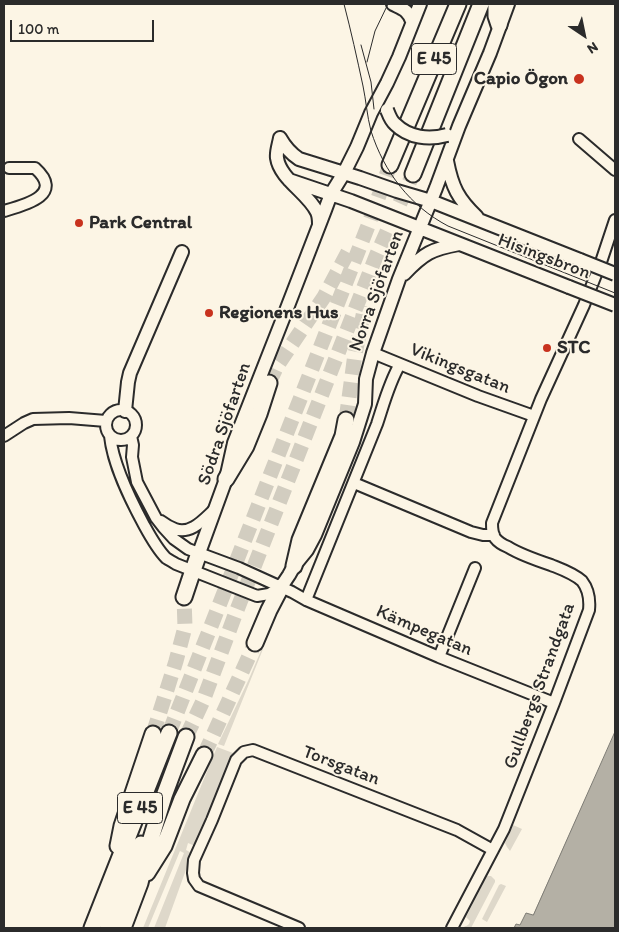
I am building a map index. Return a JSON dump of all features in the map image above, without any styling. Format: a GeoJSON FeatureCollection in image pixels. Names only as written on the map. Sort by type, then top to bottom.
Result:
{"type":"FeatureCollection","features":[{"type":"Feature","properties":{"kind":"highway","name":"E 45"},"geometry":{"type":"LineString","coordinates":[[390,165],[458,4]]}},
{"type":"Feature","properties":{"kind":"highway","name":"E 45"},"geometry":{"type":"LineString","coordinates":[[413,174],[481,4]]}},
{"type":"Feature","properties":{"kind":"highway"},"geometry":{"type":"LineString","coordinates":[[496,4],[496,16],[500,26]]}},
{"type":"Feature","properties":{"kind":"highway"},"geometry":{"type":"LineString","coordinates":[[226,479],[246,446],[269,383]]}},
{"type":"Feature","properties":{"kind":"highway"},"geometry":{"type":"LineString","coordinates":[[294,566],[300,540],[343,436],[346,420]]}},
{"type":"Feature","properties":{"kind":"highway"},"geometry":{"type":"LineString","coordinates":[[184,597],[199,553]]}},
{"type":"Feature","properties":{"kind":"highway"},"geometry":{"type":"LineString","coordinates":[[255,643],[281,587]]}},
{"type":"Feature","properties":{"kind":"highway"},"geometry":{"type":"LineString","coordinates":[[112,882],[122,826],[153,734]]}},
{"type":"Feature","properties":{"kind":"highway","name":"E 45"},"geometry":{"type":"LineString","coordinates":[[92,928],[112,882],[169,734]]}},
{"type":"Feature","properties":{"kind":"highway","name":"E 45"},"geometry":{"type":"LineString","coordinates":[[123,928],[137,890],[164,796],[186,738]]}},
{"type":"Feature","properties":{"kind":"highway"},"geometry":{"type":"LineString","coordinates":[[137,890],[164,846],[182,799],[204,756]]}},
{"type":"Feature","properties":{"kind":"highway"},"geometry":{"type":"LineString","coordinates":[[108,928],[143,840],[164,796]]}},
{"type":"Feature","properties":{"kind":"main road"},"geometry":{"type":"LineString","coordinates":[[392,4],[409,14],[412,22]]}},
{"type":"Feature","properties":{"kind":"main road","name":"Södra Sjöfarten"},"geometry":{"type":"LineString","coordinates":[[199,553],[226,479],[234,443],[331,194],[357,148],[420,4]]}},
{"type":"Feature","properties":{"kind":"main road","name":"Norra Sjöfarten"},"geometry":{"type":"LineString","coordinates":[[281,587],[315,534],[353,442],[365,404],[366,379],[373,353],[399,279],[508,4]]}},
{"type":"Feature","properties":{"kind":"main road","name":"Södra Sjöfarten"},"geometry":{"type":"LineString","coordinates":[[387,83],[385,104],[387,110],[394,124],[408,133],[421,138],[435,138],[447,136],[459,126]]}},
{"type":"Feature","properties":{"kind":"main road","name":"Hisingsbron"},"geometry":{"type":"LineString","coordinates":[[615,274],[431,201],[299,159],[290,154],[280,138],[277,157],[286,176],[615,305]]}},
{"type":"Feature","properties":{"kind":"main road","name":"Hisingsbron"},"geometry":{"type":"LineString","coordinates":[[447,161],[452,181],[459,197],[466,207],[481,220]]}},
{"type":"Feature","properties":{"kind":"main road"},"geometry":{"type":"LineString","coordinates":[[286,176],[309,200],[318,215],[320,224]]}},
{"type":"Feature","properties":{"kind":"main road"},"geometry":{"type":"LineString","coordinates":[[399,279],[415,262],[429,252],[445,246],[460,244]]}},
{"type":"Feature","properties":{"kind":"main road"},"geometry":{"type":"LineString","coordinates":[[125,410],[130,374],[182,252]]}},
{"type":"Feature","properties":{"kind":"street"},"geometry":{"type":"LineString","coordinates":[[579,140],[615,170]]}},
{"type":"Feature","properties":{"kind":"street"},"geometry":{"type":"LineString","coordinates":[[4,211],[29,204],[37,199],[44,191],[46,182],[43,174],[35,168],[9,168]]}},
{"type":"Feature","properties":{"kind":"street"},"geometry":{"type":"LineString","coordinates":[[354,484],[471,532],[494,535],[492,523],[534,416],[601,262],[615,220]]}},
{"type":"Feature","properties":{"kind":"street","name":"Vikingsgatan"},"geometry":{"type":"LineString","coordinates":[[373,353],[478,396],[534,416]]}},
{"type":"Feature","properties":{"kind":"street"},"geometry":{"type":"LineString","coordinates":[[306,600],[354,484],[380,417],[393,376],[400,364]]}},
{"type":"Feature","properties":{"kind":"street"},"geometry":{"type":"LineString","coordinates":[[125,410],[135,420],[135,430],[131,436],[122,440],[115,439],[106,430],[106,421],[113,412],[125,410]]}},
{"type":"Feature","properties":{"kind":"street"},"geometry":{"type":"LineString","coordinates":[[4,436],[33,419],[69,418],[106,421]]}},
{"type":"Feature","properties":{"kind":"street"},"geometry":{"type":"LineString","coordinates":[[110,436],[114,460],[132,501],[150,535],[166,557],[176,564],[257,596],[269,594],[281,587]]}},
{"type":"Feature","properties":{"kind":"street","name":"Kämpegatan"},"geometry":{"type":"LineString","coordinates":[[131,436],[133,445],[132,457],[137,482],[163,528],[188,549],[239,568],[306,600],[439,657],[554,703]]}},
{"type":"Feature","properties":{"kind":"street"},"geometry":{"type":"LineString","coordinates":[[156,518],[176,530],[186,530],[202,521],[215,509]]}},
{"type":"Feature","properties":{"kind":"street","name":"Gullbergs Strandgata"},"geometry":{"type":"LineString","coordinates":[[452,928],[504,829],[587,619],[590,602],[587,589],[580,580],[568,572],[512,550],[494,535]]}},
{"type":"Feature","properties":{"kind":"street"},"geometry":{"type":"LineString","coordinates":[[439,657],[475,568]]}},
{"type":"Feature","properties":{"kind":"street","name":"Torsgatan"},"geometry":{"type":"LineString","coordinates":[[299,928],[199,886],[194,880],[194,860],[236,760],[244,752],[253,750],[457,830],[493,850]]}},
{"type":"Feature","properties":{"kind":"shaded area"},"geometry":{"type":"Polygon","coordinates":[[[263,646],[224,746],[218,744],[248,681],[263,646]]]}},
{"type":"Feature","properties":{"kind":"shaded area"},"geometry":{"type":"Polygon","coordinates":[[[615,732],[615,928],[514,928],[516,924],[520,925],[526,913],[533,915],[615,732]]]}},
{"type":"Feature","properties":{"kind":"shaded area"},"geometry":{"type":"Polygon","coordinates":[[[217,747],[233,753],[195,846],[188,843],[186,850],[192,853],[165,928],[154,928],[184,853],[180,851],[148,928],[143,928],[217,747]]]}},
{"type":"Feature","properties":{"kind":"shaded area"},"geometry":{"type":"Polygon","coordinates":[[[513,825],[522,829],[510,851],[505,843],[513,825]]]}},
{"type":"Feature","properties":{"kind":"shaded area"},"geometry":{"type":"Polygon","coordinates":[[[487,876],[491,876],[495,882],[471,928],[463,928],[470,921],[466,917],[487,876]]]}},
{"type":"Feature","properties":{"kind":"shaded area"},"geometry":{"type":"Polygon","coordinates":[[[501,884],[506,886],[487,922],[482,919],[501,884]]]}},
{"type":"Feature","properties":{"kind":"tunnel"},"geometry":{"type":"LineString","coordinates":[[169,733],[368,226],[390,165]]}},
{"type":"Feature","properties":{"kind":"tunnel"},"geometry":{"type":"LineString","coordinates":[[186,737],[203,701],[377,254],[413,174]]}},
{"type":"Feature","properties":{"kind":"tunnel"},"geometry":{"type":"LineString","coordinates":[[269,383],[277,366],[324,297],[348,252]]}},
{"type":"Feature","properties":{"kind":"tunnel"},"geometry":{"type":"LineString","coordinates":[[346,420],[355,354],[365,306]]}},
{"type":"Feature","properties":{"kind":"tunnel"},"geometry":{"type":"LineString","coordinates":[[153,734],[185,627],[184,597]]}},
{"type":"Feature","properties":{"kind":"tunnel"},"geometry":{"type":"LineString","coordinates":[[204,755],[255,643]]}},
{"type":"Feature","properties":{"kind":"tram line"},"geometry":{"type":"LineString","coordinates":[[344,4],[363,86],[368,120],[376,146],[391,174],[410,198],[434,218],[448,226],[615,293]]}},
{"type":"Feature","properties":{"kind":"tram line"},"geometry":{"type":"LineString","coordinates":[[367,62],[375,31],[388,4]]}},
{"type":"Feature","properties":{"kind":"tram line"},"geometry":{"type":"LineString","coordinates":[[361,45],[371,82],[374,109]]}},
{"type":"Feature","properties":{"kind":"place","name":"Capio Ögon"},"geometry":{"type":"Point","coordinates":[579,79]}},
{"type":"Feature","properties":{"kind":"place","name":"Park Central"},"geometry":{"type":"Point","coordinates":[79,223]}},
{"type":"Feature","properties":{"kind":"place","name":"Regionens Hus"},"geometry":{"type":"Point","coordinates":[209,313]}},
{"type":"Feature","properties":{"kind":"place","name":"STC"},"geometry":{"type":"Point","coordinates":[547,348]}}]}
